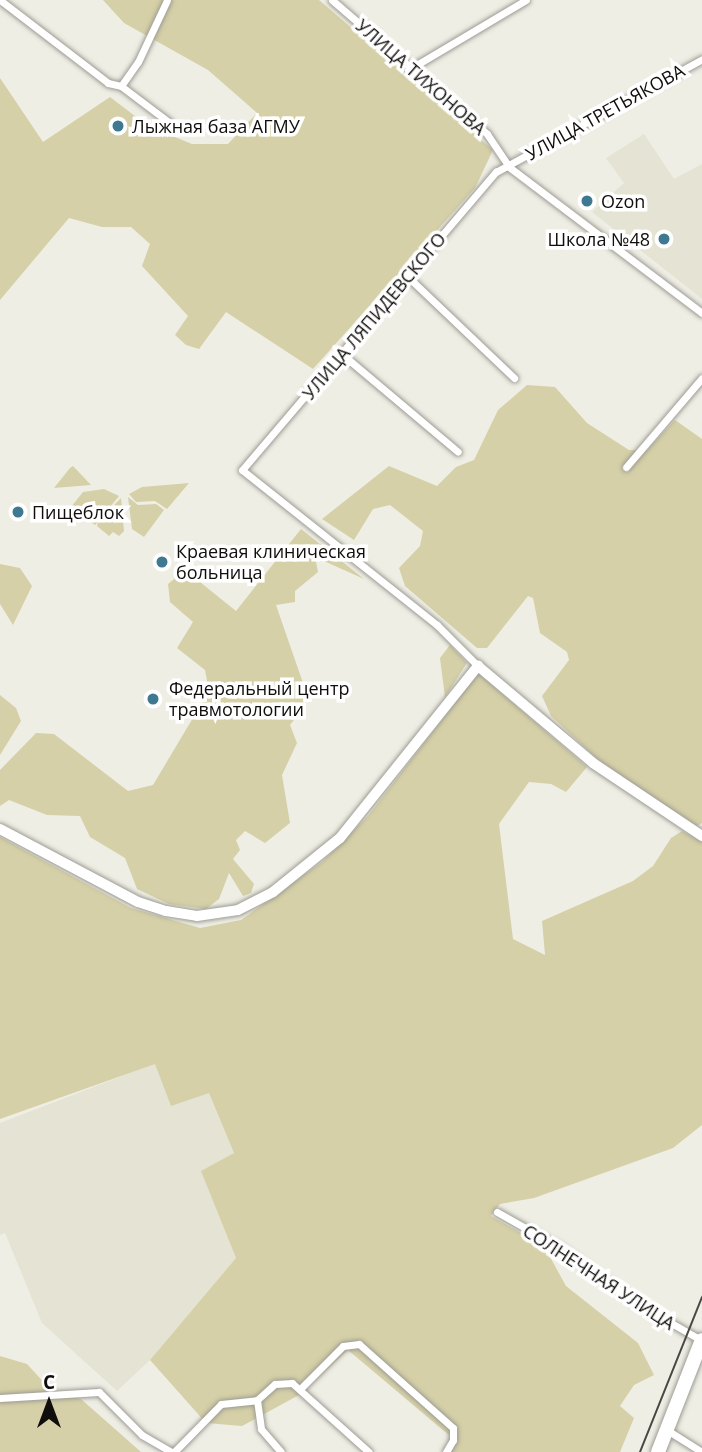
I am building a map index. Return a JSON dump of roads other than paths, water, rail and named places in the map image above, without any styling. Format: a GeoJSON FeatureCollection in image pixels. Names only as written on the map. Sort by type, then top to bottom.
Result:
{"type":"FeatureCollection","features":[{"type":"Feature","properties":{"kind":"highway"},"geometry":{"type":"LineString","coordinates":[[658,1452],[702,1340]]}},
{"type":"Feature","properties":{"kind":"street"},"geometry":{"type":"LineString","coordinates":[[0,0],[108,83],[121,86],[170,123]]}},
{"type":"Feature","properties":{"kind":"street"},"geometry":{"type":"LineString","coordinates":[[121,86],[138,62],[149,30],[167,0]]}},
{"type":"Feature","properties":{"kind":"street","name":"УЛИЦА ТИХОНОВА"},"geometry":{"type":"LineString","coordinates":[[332,0],[408,70],[487,134],[509,167],[702,313]]}},
{"type":"Feature","properties":{"kind":"street"},"geometry":{"type":"LineString","coordinates":[[341,8],[348,0]]}},
{"type":"Feature","properties":{"kind":"street"},"geometry":{"type":"LineString","coordinates":[[408,70],[526,0]]}},
{"type":"Feature","properties":{"kind":"street","name":"УЛИЦА ТРЕТЬЯКОВА"},"geometry":{"type":"LineString","coordinates":[[509,167],[702,59]]}},
{"type":"Feature","properties":{"kind":"street","name":"УЛИЦА ЛЯПИДЕВСКОГО"},"geometry":{"type":"LineString","coordinates":[[478,666],[437,625],[242,470],[343,355],[496,172],[509,167]]}},
{"type":"Feature","properties":{"kind":"street"},"geometry":{"type":"LineString","coordinates":[[407,276],[514,378]]}},
{"type":"Feature","properties":{"kind":"street"},"geometry":{"type":"LineString","coordinates":[[343,355],[458,452]]}},
{"type":"Feature","properties":{"kind":"street"},"geometry":{"type":"LineString","coordinates":[[626,467],[702,378]]}},
{"type":"Feature","properties":{"kind":"street"},"geometry":{"type":"LineString","coordinates":[[0,829],[157,908],[197,916],[237,910],[273,892],[340,838],[478,666],[593,763],[702,836]]}},
{"type":"Feature","properties":{"kind":"street","name":"СОЛНЕЧНАЯ УЛИЦА"},"geometry":{"type":"LineString","coordinates":[[497,1212],[561,1248],[638,1304],[702,1340]]}},
{"type":"Feature","properties":{"kind":"street"},"geometry":{"type":"LineString","coordinates":[[301,1388],[343,1346],[359,1343],[453,1428],[453,1440],[446,1452]]}},
{"type":"Feature","properties":{"kind":"street"},"geometry":{"type":"LineString","coordinates":[[0,1398],[99,1392],[142,1435],[172,1452],[221,1404],[257,1399],[275,1384],[292,1383],[301,1388],[369,1452]]}},
{"type":"Feature","properties":{"kind":"street"},"geometry":{"type":"LineString","coordinates":[[257,1399],[261,1429],[281,1452]]}},
{"type":"Feature","properties":{"kind":"street"},"geometry":{"type":"LineString","coordinates":[[667,1430],[702,1452]]}},
{"type":"Feature","properties":{"kind":"tram line"},"geometry":{"type":"LineString","coordinates":[[640,1452],[702,1297]]}},
{"type":"Feature","properties":{"kind":"place","name":"Лыжная база АГМУ"},"geometry":{"type":"Point","coordinates":[118,126]}},
{"type":"Feature","properties":{"kind":"place","name":"Ozon"},"geometry":{"type":"Point","coordinates":[587,201]}},
{"type":"Feature","properties":{"kind":"place","name":"Школа №48"},"geometry":{"type":"Point","coordinates":[664,239]}},
{"type":"Feature","properties":{"kind":"place","name":"Пищеблок"},"geometry":{"type":"Point","coordinates":[18,512]}},
{"type":"Feature","properties":{"kind":"place","name":"Краевая клиническая больница"},"geometry":{"type":"Point","coordinates":[162,562]}},
{"type":"Feature","properties":{"kind":"place","name":"Федеральный центр травмотологии"},"geometry":{"type":"Point","coordinates":[153,699]}}]}
